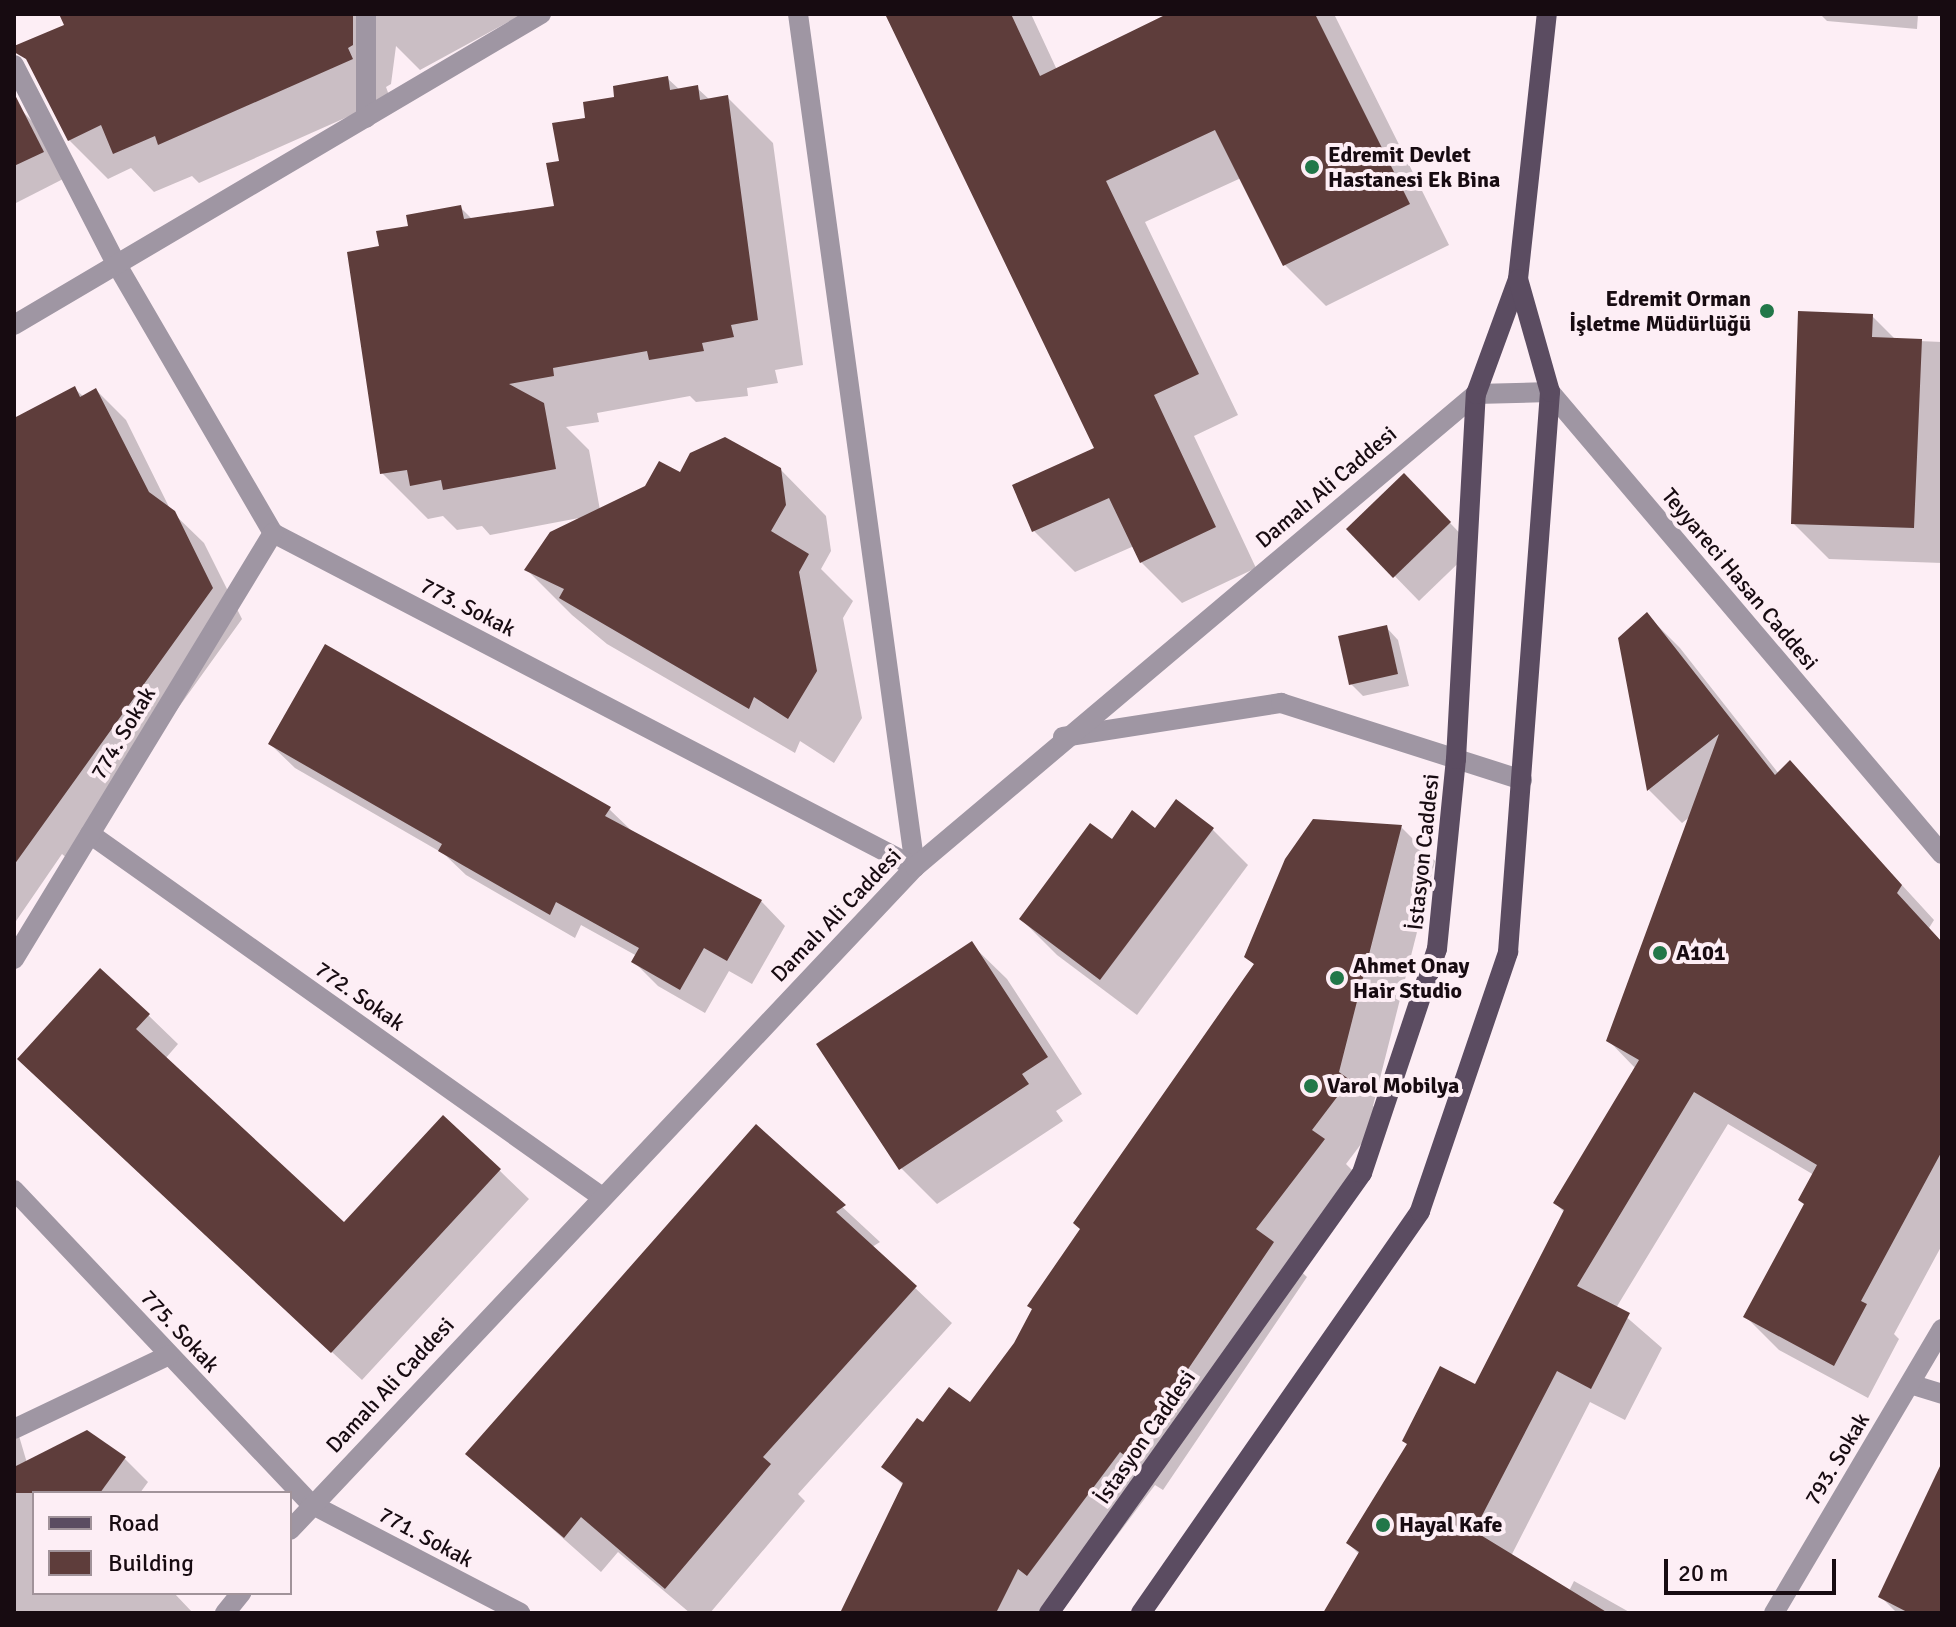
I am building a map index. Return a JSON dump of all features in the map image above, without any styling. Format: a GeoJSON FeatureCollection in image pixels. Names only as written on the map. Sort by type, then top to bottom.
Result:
{"type":"FeatureCollection","features":[{"type":"Feature","properties":{"kind":"main road","name":"İstasyon Caddesi"},"geometry":{"type":"LineString","coordinates":[[1049,1613],[1362,1173],[1437,949],[1456,759],[1476,394],[1518,279],[1547,14]]}},
{"type":"Feature","properties":{"kind":"main road","name":"İstasyon Caddesi"},"geometry":{"type":"LineString","coordinates":[[1141,1613],[1420,1211],[1508,952],[1550,392],[1518,279]]}},
{"type":"Feature","properties":{"kind":"street"},"geometry":{"type":"LineString","coordinates":[[366,14],[366,118]]}},
{"type":"Feature","properties":{"kind":"street"},"geometry":{"type":"LineString","coordinates":[[14,325],[541,14]]}},
{"type":"Feature","properties":{"kind":"street"},"geometry":{"type":"LineString","coordinates":[[798,14],[915,867]]}},
{"type":"Feature","properties":{"kind":"street"},"geometry":{"type":"LineString","coordinates":[[14,65],[117,265],[273,533]]}},
{"type":"Feature","properties":{"kind":"street"},"geometry":{"type":"LineString","coordinates":[[1476,394],[1550,392]]}},
{"type":"Feature","properties":{"kind":"street","name":"Teyyareci Hasan Caddesi"},"geometry":{"type":"LineString","coordinates":[[1550,392],[1942,854]]}},
{"type":"Feature","properties":{"kind":"street","name":"Damalı Ali Caddesi"},"geometry":{"type":"LineString","coordinates":[[292,1528],[915,867],[1063,737],[1476,394]]}},
{"type":"Feature","properties":{"kind":"street","name":"773. Sokak"},"geometry":{"type":"LineString","coordinates":[[273,533],[915,867]]}},
{"type":"Feature","properties":{"kind":"street","name":"774. Sokak"},"geometry":{"type":"LineString","coordinates":[[14,959],[273,533]]}},
{"type":"Feature","properties":{"kind":"street"},"geometry":{"type":"LineString","coordinates":[[1063,737],[1281,703],[1522,780]]}},
{"type":"Feature","properties":{"kind":"street","name":"772. Sokak"},"geometry":{"type":"LineString","coordinates":[[90,834],[602,1197]]}},
{"type":"Feature","properties":{"kind":"street","name":"775. Sokak"},"geometry":{"type":"LineString","coordinates":[[14,1190],[311,1504]]}},
{"type":"Feature","properties":{"kind":"street","name":"793. Sokak"},"geometry":{"type":"LineString","coordinates":[[1774,1613],[1942,1329]]}},
{"type":"Feature","properties":{"kind":"street"},"geometry":{"type":"LineString","coordinates":[[14,1429],[169,1355]]}},
{"type":"Feature","properties":{"kind":"street"},"geometry":{"type":"LineString","coordinates":[[1910,1384],[1942,1394]]}},
{"type":"Feature","properties":{"kind":"street","name":"771. Sokak"},"geometry":{"type":"LineString","coordinates":[[311,1504],[520,1613]]}},
{"type":"Feature","properties":{"kind":"street"},"geometry":{"type":"LineString","coordinates":[[225,1613],[239,1595]]}},
{"type":"Feature","properties":{"kind":"building"},"geometry":{"type":"Polygon","coordinates":[[[59,14],[353,14],[353,45],[348,48],[353,59],[158,145],[155,136],[113,154],[101,125],[68,141],[26,59],[14,52],[14,46],[64,25],[59,14]]]}},
{"type":"Feature","properties":{"kind":"building"},"geometry":{"type":"Polygon","coordinates":[[[885,14],[1011,14],[1040,76],[1167,14],[1315,14],[1410,204],[1283,266],[1215,130],[1106,181],[1199,374],[1154,395],[1216,527],[1140,563],[1109,498],[1032,532],[1012,485],[1094,448],[885,14]]]}},
{"type":"Feature","properties":{"kind":"building"},"geometry":{"type":"Polygon","coordinates":[[[668,76],[670,90],[698,85],[700,100],[728,95],[758,320],[731,325],[734,337],[702,343],[704,351],[649,360],[647,351],[553,368],[554,376],[509,384],[544,403],[556,469],[443,490],[441,480],[410,486],[407,470],[380,474],[347,252],[379,246],[376,231],[408,226],[406,215],[461,205],[464,219],[554,206],[546,163],[559,161],[552,123],[585,118],[583,102],[614,97],[613,86],[668,76]]]}},
{"type":"Feature","properties":{"kind":"building"},"geometry":{"type":"Polygon","coordinates":[[[14,93],[44,152],[14,166],[14,93]]]}},
{"type":"Feature","properties":{"kind":"building"},"geometry":{"type":"Polygon","coordinates":[[[1798,311],[1873,314],[1872,337],[1922,339],[1914,528],[1791,524],[1798,311]]]}},
{"type":"Feature","properties":{"kind":"building"},"geometry":{"type":"Polygon","coordinates":[[[75,386],[80,397],[96,388],[149,492],[175,511],[213,588],[14,865],[14,418],[75,386]]]}},
{"type":"Feature","properties":{"kind":"building"},"geometry":{"type":"Polygon","coordinates":[[[725,437],[781,468],[786,505],[771,531],[809,554],[799,572],[817,671],[788,719],[754,697],[749,709],[559,598],[564,589],[524,570],[550,532],[645,486],[659,461],[680,472],[690,453],[725,437]]]}},
{"type":"Feature","properties":{"kind":"building"},"geometry":{"type":"Polygon","coordinates":[[[1404,473],[1451,522],[1393,578],[1346,529],[1404,473]]]}},
{"type":"Feature","properties":{"kind":"building"},"geometry":{"type":"Polygon","coordinates":[[[1647,612],[1775,775],[1790,760],[1902,885],[1897,893],[1942,942],[1942,1151],[1861,1301],[1867,1304],[1834,1366],[1743,1317],[1804,1204],[1798,1200],[1817,1165],[1694,1092],[1577,1286],[1630,1313],[1591,1389],[1557,1371],[1474,1531],[1608,1613],[1323,1613],[1359,1552],[1346,1543],[1407,1444],[1402,1441],[1440,1366],[1475,1384],[1564,1210],[1553,1203],[1639,1060],[1606,1041],[1719,734],[1647,791],[1618,638],[1647,612]]]}},
{"type":"Feature","properties":{"kind":"building"},"geometry":{"type":"Polygon","coordinates":[[[1387,625],[1398,674],[1349,685],[1338,636],[1387,625]]]}},
{"type":"Feature","properties":{"kind":"building"},"geometry":{"type":"Polygon","coordinates":[[[325,644],[611,807],[605,816],[762,900],[727,961],[704,948],[680,990],[631,962],[639,948],[556,902],[550,915],[438,851],[442,844],[268,744],[325,644]]]}},
{"type":"Feature","properties":{"kind":"building"},"geometry":{"type":"Polygon","coordinates":[[[1176,799],[1214,828],[1100,980],[1019,919],[1090,823],[1112,839],[1132,810],[1155,828],[1176,799]]]}},
{"type":"Feature","properties":{"kind":"building"},"geometry":{"type":"Polygon","coordinates":[[[1313,819],[1402,825],[1339,1072],[1350,1080],[1312,1130],[1325,1139],[1256,1229],[1274,1242],[1128,1458],[1120,1452],[1027,1576],[1018,1569],[996,1613],[840,1613],[903,1483],[881,1467],[917,1418],[923,1422],[949,1387],[970,1402],[1014,1343],[1032,1309],[1027,1306],[1080,1229],[1073,1223],[1254,964],[1244,957],[1285,859],[1313,819]]]}},
{"type":"Feature","properties":{"kind":"building"},"geometry":{"type":"Polygon","coordinates":[[[972,941],[1048,1057],[1022,1074],[1029,1084],[899,1170],[816,1044],[972,941]]]}},
{"type":"Feature","properties":{"kind":"building"},"geometry":{"type":"Polygon","coordinates":[[[100,968],[150,1014],[136,1029],[344,1222],[443,1115],[501,1169],[331,1353],[17,1059],[100,968]]]}},
{"type":"Feature","properties":{"kind":"building"},"geometry":{"type":"Polygon","coordinates":[[[756,1124],[846,1205],[836,1212],[917,1286],[763,1457],[771,1464],[665,1589],[581,1517],[564,1538],[465,1454],[756,1124]]]}},
{"type":"Feature","properties":{"kind":"building"},"geometry":{"type":"Polygon","coordinates":[[[87,1430],[126,1457],[101,1491],[14,1493],[14,1467],[87,1430]]]}},
{"type":"Feature","properties":{"kind":"building"},"geometry":{"type":"Polygon","coordinates":[[[1942,1462],[1942,1613],[1909,1613],[1878,1597],[1942,1462]]]}},
{"type":"Feature","properties":{"kind":"place","name":"Edremit Devlet Hastanesi Ek Bina"},"geometry":{"type":"Point","coordinates":[1312,167]}},
{"type":"Feature","properties":{"kind":"place","name":"Edremit Orman İşletme Müdürlüğü"},"geometry":{"type":"Point","coordinates":[1767,311]}},
{"type":"Feature","properties":{"kind":"place","name":"A101"},"geometry":{"type":"Point","coordinates":[1660,953]}},
{"type":"Feature","properties":{"kind":"place","name":"Ahmet Onay Hair Studio"},"geometry":{"type":"Point","coordinates":[1337,978]}},
{"type":"Feature","properties":{"kind":"place","name":"Varol Mobilya"},"geometry":{"type":"Point","coordinates":[1311,1086]}},
{"type":"Feature","properties":{"kind":"place","name":"Hayal Kafe"},"geometry":{"type":"Point","coordinates":[1383,1525]}}]}
